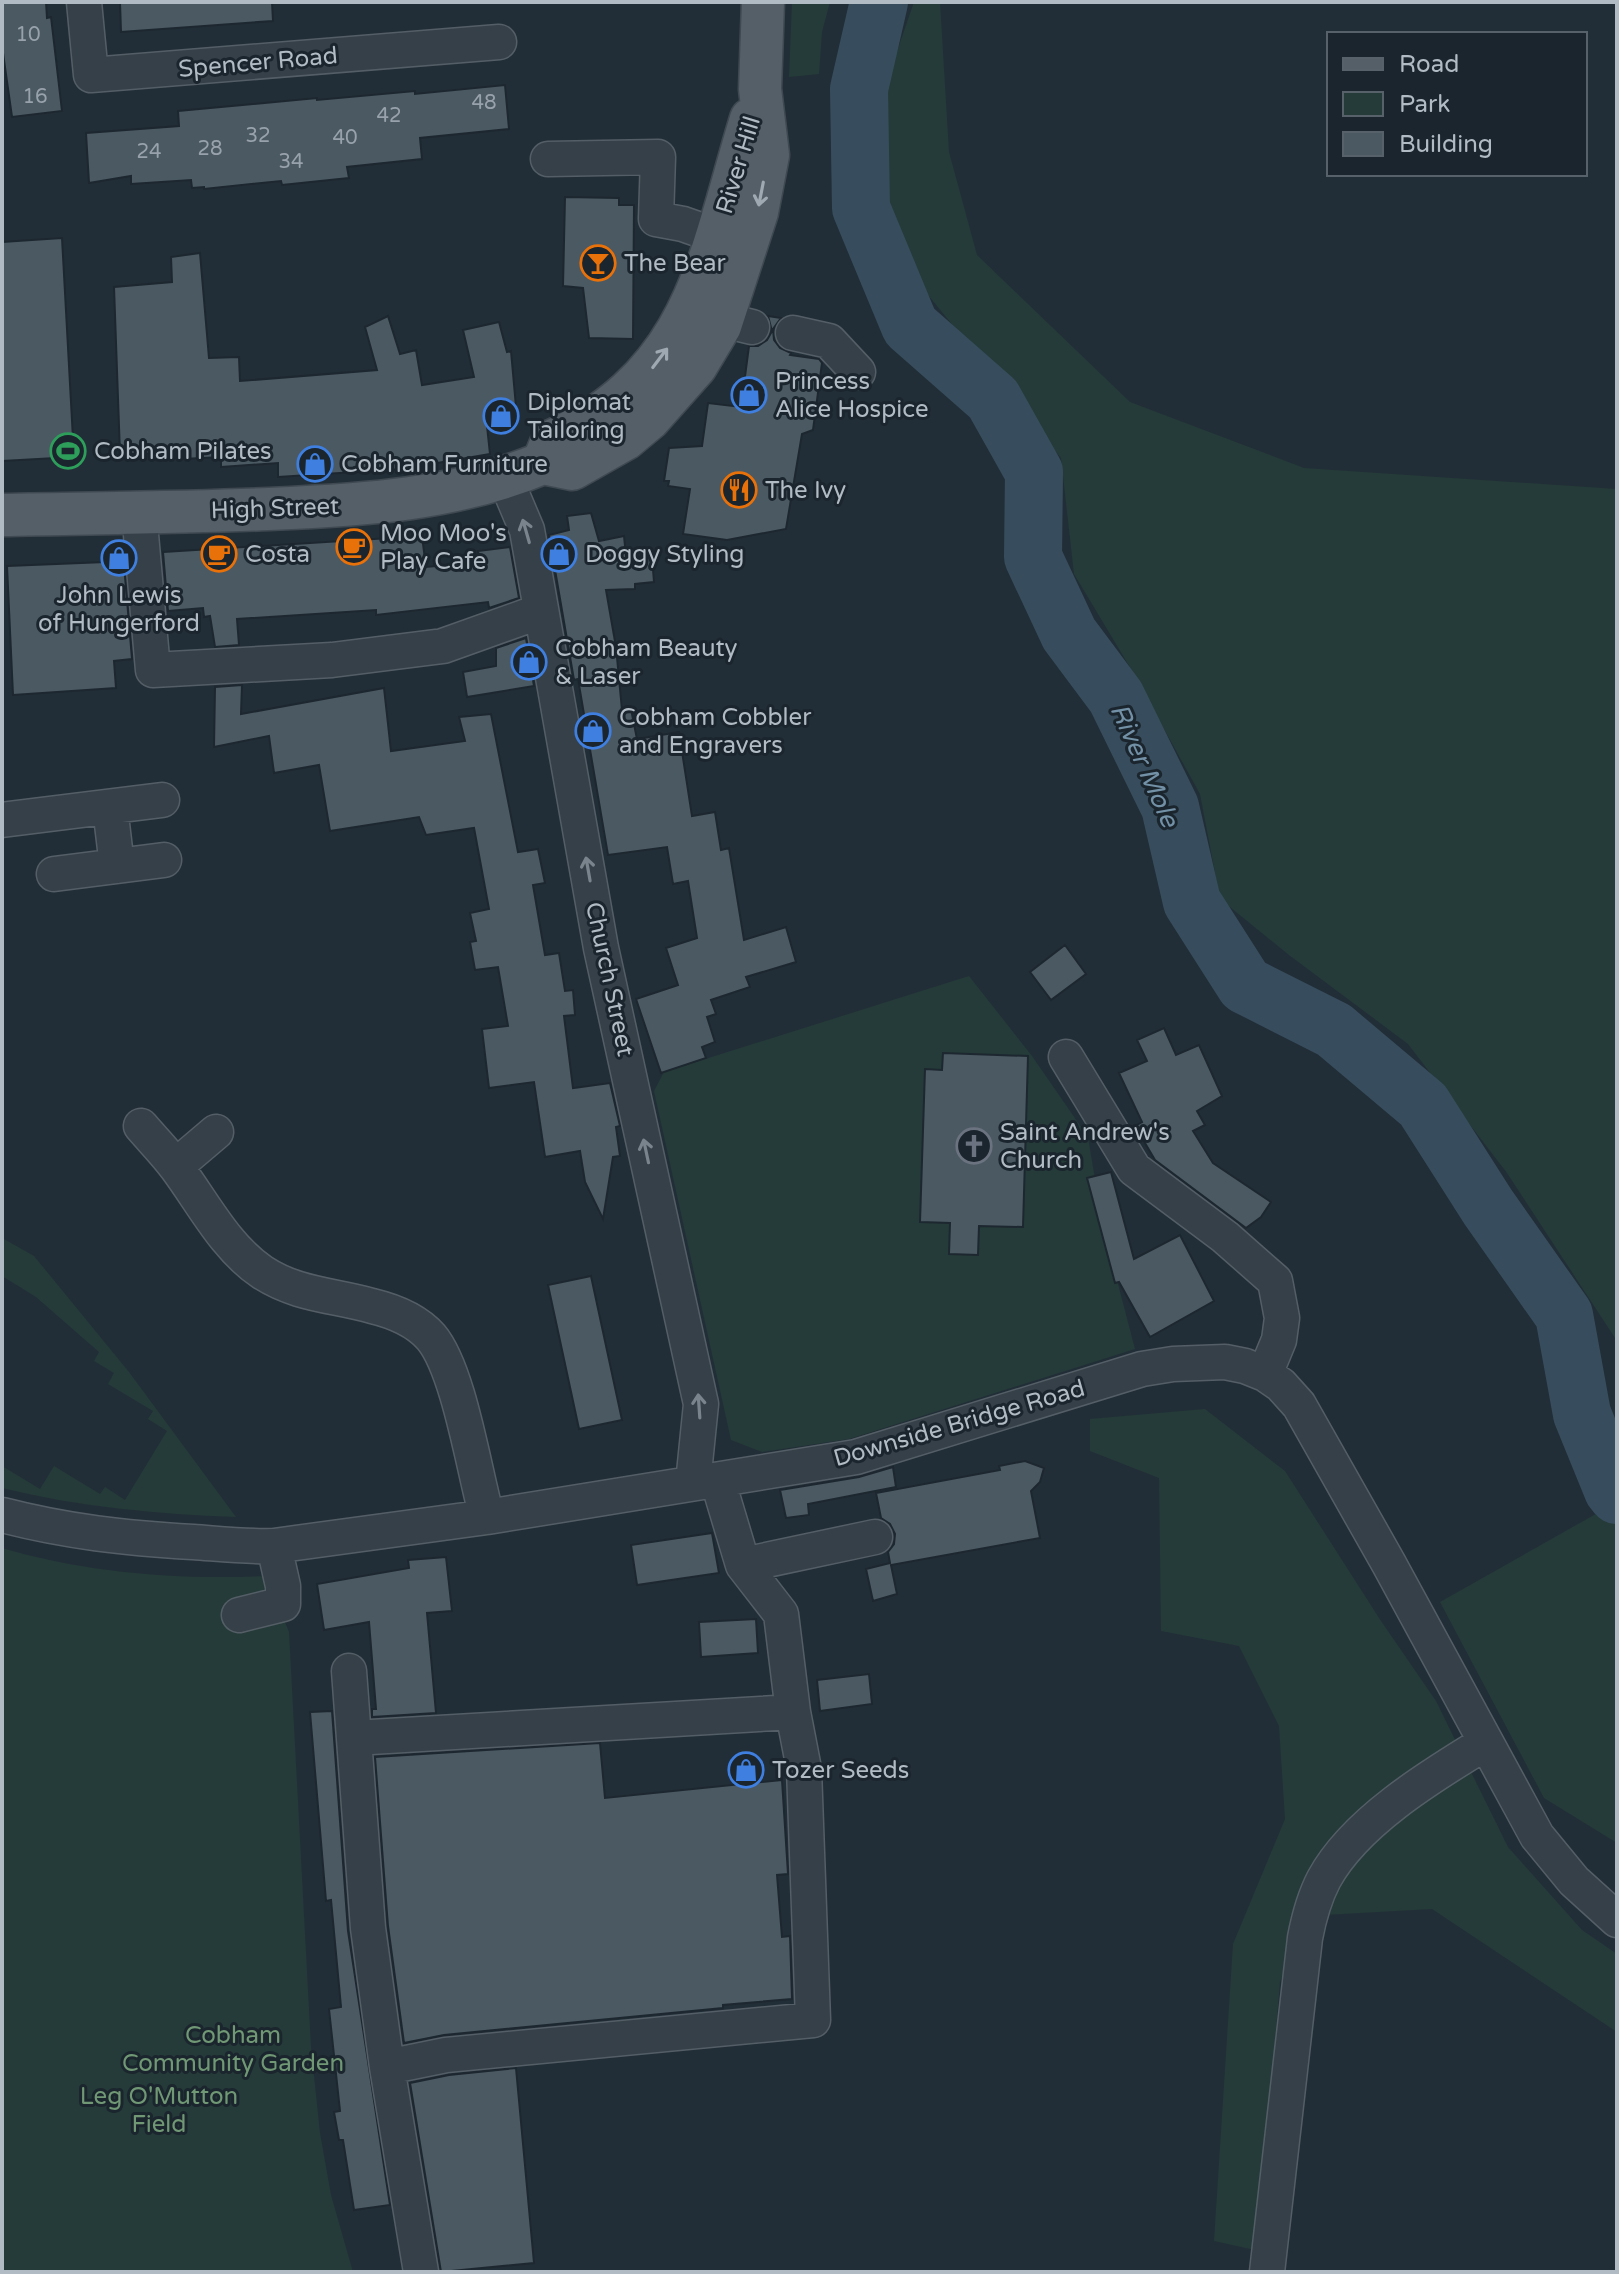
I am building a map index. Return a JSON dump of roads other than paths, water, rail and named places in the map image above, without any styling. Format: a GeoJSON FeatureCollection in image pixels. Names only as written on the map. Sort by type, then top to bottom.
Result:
{"type":"FeatureCollection","features":[{"type":"Feature","properties":{"kind":"main road"},"geometry":{"type":"LineString","coordinates":[[760,89],[763,2]]}},
{"type":"Feature","properties":{"kind":"main road","name":"River Hill"},"geometry":{"type":"LineString","coordinates":[[524,470],[552,441],[580,428],[605,411],[650,372],[667,350],[686,318],[717,236],[760,89]]}},
{"type":"Feature","properties":{"kind":"main road","name":"River Hill"},"geometry":{"type":"LineString","coordinates":[[524,470],[572,469],[625,439],[675,393],[737,323],[768,155],[760,89]]}},
{"type":"Feature","properties":{"kind":"main road","name":"High Street"},"geometry":{"type":"LineString","coordinates":[[2,515],[373,504],[434,495],[524,470]]}},
{"type":"Feature","properties":{"kind":"street","name":"Spencer Road"},"geometry":{"type":"LineString","coordinates":[[84,2],[91,75],[499,42]]}},
{"type":"Feature","properties":{"kind":"street"},"geometry":{"type":"LineString","coordinates":[[548,159],[658,157],[656,219],[683,224],[717,236]]}},
{"type":"Feature","properties":{"kind":"street"},"geometry":{"type":"LineString","coordinates":[[793,333],[829,341],[858,372]]}},
{"type":"Feature","properties":{"kind":"street","name":"Church Street"},"geometry":{"type":"LineString","coordinates":[[524,470],[527,530],[601,948],[701,1404],[707,1481],[722,1495],[743,1565]]}},
{"type":"Feature","properties":{"kind":"street"},"geometry":{"type":"LineString","coordinates":[[139,512],[153,670],[332,660],[443,646],[541,611]]}},
{"type":"Feature","properties":{"kind":"street"},"geometry":{"type":"LineString","coordinates":[[2,820],[162,800]]}},
{"type":"Feature","properties":{"kind":"street"},"geometry":{"type":"LineString","coordinates":[[110,807],[117,866]]}},
{"type":"Feature","properties":{"kind":"street"},"geometry":{"type":"LineString","coordinates":[[54,874],[164,860]]}},
{"type":"Feature","properties":{"kind":"street"},"geometry":{"type":"LineString","coordinates":[[1066,1057],[1134,1169],[1225,1237],[1275,1281],[1282,1318],[1279,1340],[1265,1374]]}},
{"type":"Feature","properties":{"kind":"street"},"geometry":{"type":"LineString","coordinates":[[141,1126],[176,1166],[242,1255],[268,1276],[304,1292],[384,1309],[418,1325],[430,1335],[440,1348],[456,1391],[487,1517]]}},
{"type":"Feature","properties":{"kind":"street"},"geometry":{"type":"LineString","coordinates":[[176,1166],[216,1132]]}},
{"type":"Feature","properties":{"kind":"street","name":"Downside Bridge Road"},"geometry":{"type":"LineString","coordinates":[[2,1515],[114,1538],[274,1546],[487,1517],[856,1457],[1142,1369],[1225,1362],[1245,1366],[1281,1385],[1299,1405],[1315,1429],[1537,1836],[1555,1861],[1617,1920]]}},
{"type":"Feature","properties":{"kind":"street"},"geometry":{"type":"LineString","coordinates":[[387,2067],[446,2055],[813,2020],[804,1769],[793,1712],[781,1614],[743,1565],[875,1537]]}},
{"type":"Feature","properties":{"kind":"street"},"geometry":{"type":"LineString","coordinates":[[239,1615],[283,1604],[283,1586],[274,1546]]}},
{"type":"Feature","properties":{"kind":"street"},"geometry":{"type":"LineString","coordinates":[[349,1671],[368,1928],[421,2272]]}},
{"type":"Feature","properties":{"kind":"street"},"geometry":{"type":"LineString","coordinates":[[354,1738],[793,1712]]}},
{"type":"Feature","properties":{"kind":"street"},"geometry":{"type":"LineString","coordinates":[[1267,2272],[1310,1911],[1325,1877],[1349,1844],[1441,1770],[1485,1743]]}},
{"type":"Feature","properties":{"kind":"waterway","name":"River Mole"},"geometry":{"type":"LineString","coordinates":[[879,2],[859,89],[861,208],[910,326],[993,399],[1034,472],[1033,557],[1069,634],[1116,697],[1170,807],[1192,902],[1245,985],[1334,1030],[1423,1105],[1488,1207],[1564,1315],[1582,1414],[1617,1495]]}},
{"type":"Feature","properties":{"kind":"place","name":"The Bear"},"geometry":{"type":"Point","coordinates":[598,263]}},
{"type":"Feature","properties":{"kind":"place","name":"Princess Alice Hospice"},"geometry":{"type":"Point","coordinates":[749,395]}},
{"type":"Feature","properties":{"kind":"place","name":"Diplomat Tailoring"},"geometry":{"type":"Point","coordinates":[501,416]}},
{"type":"Feature","properties":{"kind":"place","name":"Cobham Pilates"},"geometry":{"type":"Point","coordinates":[68,451]}},
{"type":"Feature","properties":{"kind":"place","name":"Cobham Furniture"},"geometry":{"type":"Point","coordinates":[315,464]}},
{"type":"Feature","properties":{"kind":"place","name":"The Ivy"},"geometry":{"type":"Point","coordinates":[739,490]}},
{"type":"Feature","properties":{"kind":"place","name":"Moo Moo's Play Cafe"},"geometry":{"type":"Point","coordinates":[354,547]}},
{"type":"Feature","properties":{"kind":"place","name":"Costa"},"geometry":{"type":"Point","coordinates":[219,554]}},
{"type":"Feature","properties":{"kind":"place","name":"Doggy Styling"},"geometry":{"type":"Point","coordinates":[559,554]}},
{"type":"Feature","properties":{"kind":"place","name":"John Lewis of Hungerford"},"geometry":{"type":"Point","coordinates":[119,558]}},
{"type":"Feature","properties":{"kind":"place","name":"Cobham Beauty & Laser"},"geometry":{"type":"Point","coordinates":[529,662]}},
{"type":"Feature","properties":{"kind":"place","name":"Cobham Cobbler and Engravers"},"geometry":{"type":"Point","coordinates":[593,731]}},
{"type":"Feature","properties":{"kind":"place","name":"Saint Andrew's Church"},"geometry":{"type":"Point","coordinates":[974,1146]}},
{"type":"Feature","properties":{"kind":"place","name":"Tozer Seeds"},"geometry":{"type":"Point","coordinates":[746,1770]}},
{"type":"Feature","properties":{"kind":"park label","name":"Cobham Community Garden"},"geometry":{"type":"Point","coordinates":[233,2049]}},
{"type":"Feature","properties":{"kind":"park label","name":"Leg O'Mutton Field"},"geometry":{"type":"Point","coordinates":[159,2110]}}]}
